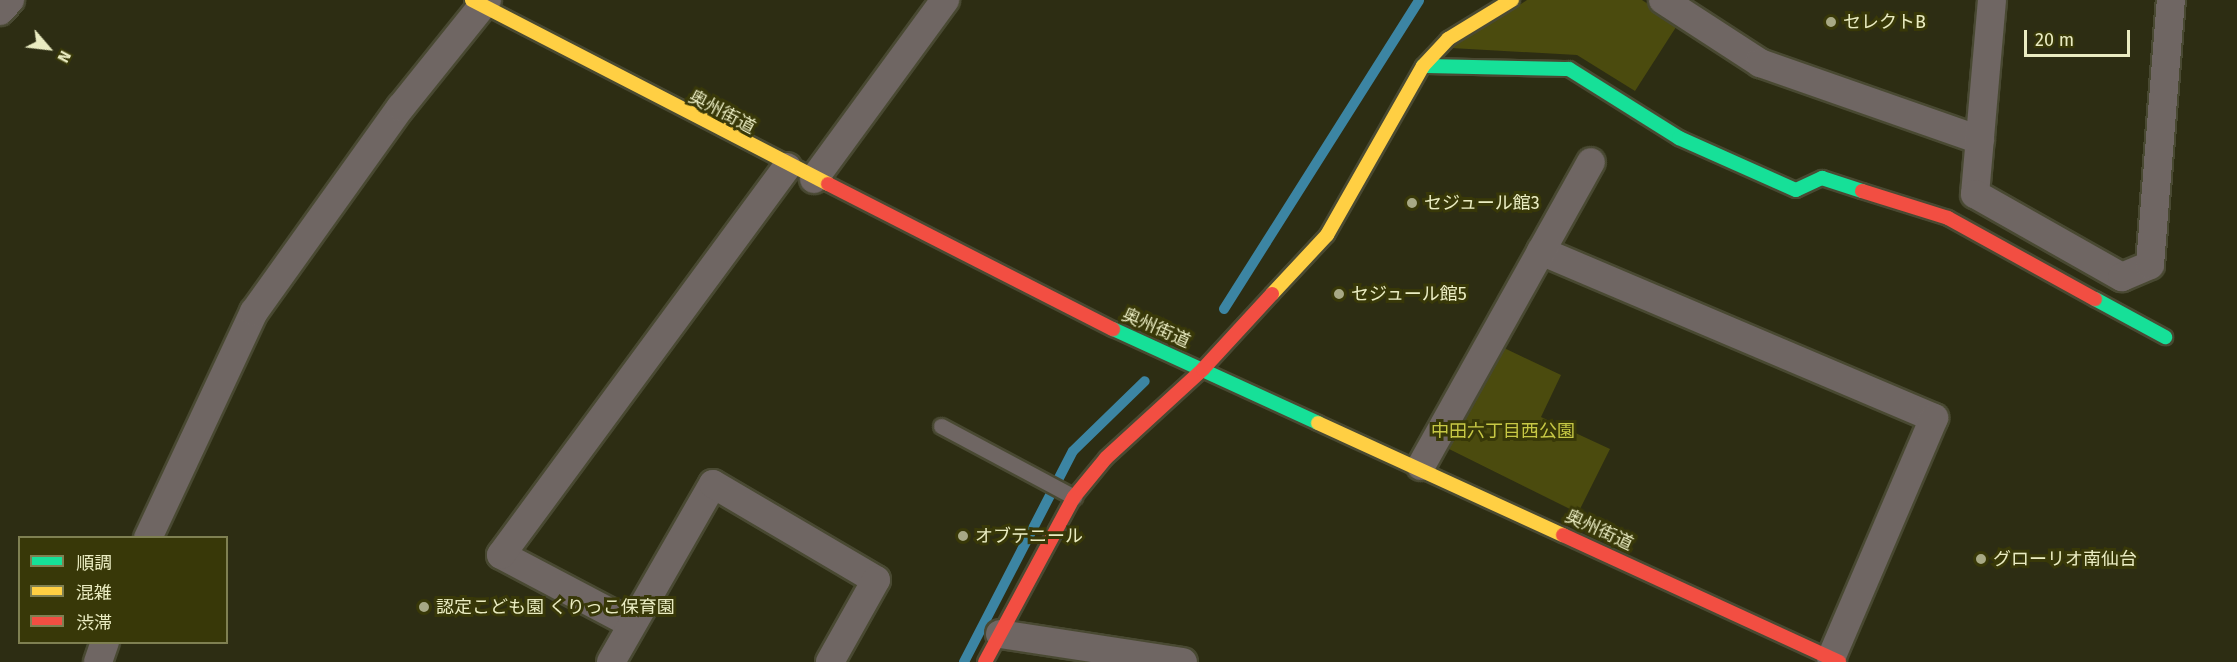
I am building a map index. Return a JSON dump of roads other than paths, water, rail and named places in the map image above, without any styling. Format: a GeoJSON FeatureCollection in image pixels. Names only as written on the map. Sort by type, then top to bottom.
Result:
{"type":"FeatureCollection","features":[{"type":"Feature","properties":{"kind":"street"},"geometry":{"type":"LineString","coordinates":[[0,11],[10,0]]}},
{"type":"Feature","properties":{"kind":"street"},"geometry":{"type":"LineString","coordinates":[[814,179],[945,0]]}},
{"type":"Feature","properties":{"kind":"street"},"geometry":{"type":"LineString","coordinates":[[985,662],[1074,497],[1106,458],[1203,369],[1327,235],[1423,66],[1448,39],[1512,0]]}},
{"type":"Feature","properties":{"kind":"street"},"geometry":{"type":"LineString","coordinates":[[1663,0],[1760,63],[1980,140]]}},
{"type":"Feature","properties":{"kind":"street"},"geometry":{"type":"LineString","coordinates":[[1992,0],[1975,194],[2122,276],[2150,264],[2171,0]]}},
{"type":"Feature","properties":{"kind":"street"},"geometry":{"type":"LineString","coordinates":[[148,536],[254,312],[401,107],[481,2]]}},
{"type":"Feature","properties":{"kind":"street","name":"奥州街道"},"geometry":{"type":"LineString","coordinates":[[481,2],[787,166],[1203,369],[1421,466],[1835,660]]}},
{"type":"Feature","properties":{"kind":"street"},"geometry":{"type":"LineString","coordinates":[[1423,66],[1569,69],[1679,138],[1796,190],[1822,178],[1948,218],[2165,337]]}},
{"type":"Feature","properties":{"kind":"street"},"geometry":{"type":"LineString","coordinates":[[1421,466],[1590,162]]}},
{"type":"Feature","properties":{"kind":"street"},"geometry":{"type":"LineString","coordinates":[[632,624],[501,555],[787,166]]}},
{"type":"Feature","properties":{"kind":"street"},"geometry":{"type":"LineString","coordinates":[[1541,251],[1934,418],[1835,660]]}},
{"type":"Feature","properties":{"kind":"street"},"geometry":{"type":"LineString","coordinates":[[611,662],[713,484],[876,580],[830,662]]}},
{"type":"Feature","properties":{"kind":"street"},"geometry":{"type":"LineString","coordinates":[[1000,634],[1183,662]]}},
{"type":"Feature","properties":{"kind":"street"},"geometry":{"type":"LineString","coordinates":[[98,662],[104,644]]}},
{"type":"Feature","properties":{"kind":"lane"},"geometry":{"type":"LineString","coordinates":[[941,426],[1034,478],[1074,497]]}},
{"type":"Feature","properties":{"kind":"waterway"},"geometry":{"type":"LineString","coordinates":[[1224,309],[1419,0]]}},
{"type":"Feature","properties":{"kind":"waterway"},"geometry":{"type":"LineString","coordinates":[[964,662],[1073,451],[1145,381]]}},
{"type":"Feature","properties":{"kind":"place","name":"セレクトB"},"geometry":{"type":"Point","coordinates":[1831,22]}},
{"type":"Feature","properties":{"kind":"place","name":"セジュール館3"},"geometry":{"type":"Point","coordinates":[1412,203]}},
{"type":"Feature","properties":{"kind":"place","name":"セジュール館5"},"geometry":{"type":"Point","coordinates":[1339,294]}},
{"type":"Feature","properties":{"kind":"place","name":"オブテニール"},"geometry":{"type":"Point","coordinates":[963,536]}},
{"type":"Feature","properties":{"kind":"place","name":"グローリオ南仙台"},"geometry":{"type":"Point","coordinates":[1981,559]}},
{"type":"Feature","properties":{"kind":"place","name":"認定こども園 くりっこ保育園"},"geometry":{"type":"Point","coordinates":[424,607]}},
{"type":"Feature","properties":{"kind":"park label","name":"中田六丁目西公園"},"geometry":{"type":"Point","coordinates":[1503,431]}}]}
